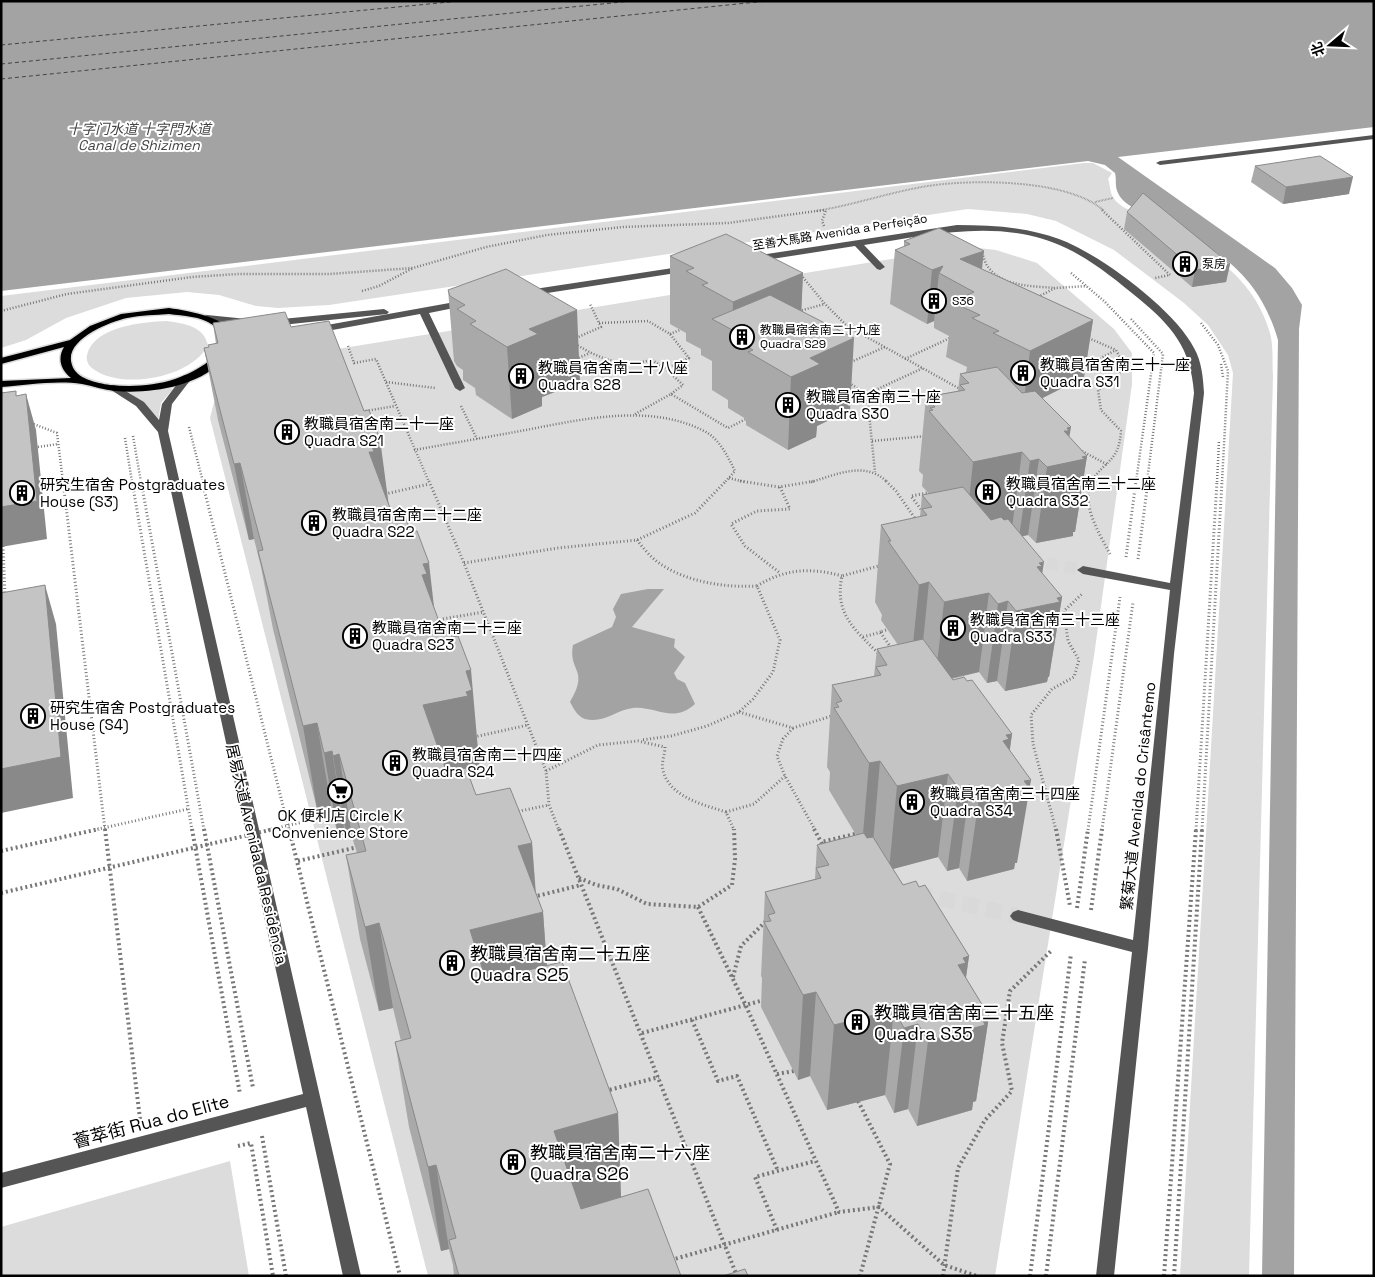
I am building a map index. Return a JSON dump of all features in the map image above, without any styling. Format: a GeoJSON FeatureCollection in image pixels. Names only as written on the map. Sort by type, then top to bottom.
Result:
{"type":"FeatureCollection","features":[{"type":"Feature","properties":{"kind":"main road"},"geometry":{"type":"LineString","coordinates":[[1,360],[73,342],[95,327],[124,316],[169,311],[190,313],[207,318],[224,330],[228,338],[223,354],[215,363],[187,378],[158,386],[113,388],[85,381],[75,376],[66,364],[65,356],[73,342]]}},
{"type":"Feature","properties":{"kind":"main road"},"geometry":{"type":"LineString","coordinates":[[1,384],[85,381]]}},
{"type":"Feature","properties":{"kind":"street"},"geometry":{"type":"LineString","coordinates":[[1160,164],[1374,137]]}},
{"type":"Feature","properties":{"kind":"street","name":"至善大馬路 Avenida a Perfeição"},"geometry":{"type":"LineString","coordinates":[[745,260],[957,228],[1007,229],[1057,240],[1079,251],[1123,282],[1174,327]]}},
{"type":"Feature","properties":{"kind":"street"},"geometry":{"type":"LineString","coordinates":[[856,242],[880,267]]}},
{"type":"Feature","properties":{"kind":"street"},"geometry":{"type":"LineString","coordinates":[[520,295],[696,267]]}},
{"type":"Feature","properties":{"kind":"street"},"geometry":{"type":"LineString","coordinates":[[304,332],[472,302]]}},
{"type":"Feature","properties":{"kind":"street"},"geometry":{"type":"LineString","coordinates":[[207,318],[234,321],[282,322],[352,313],[423,310]]}},
{"type":"Feature","properties":{"kind":"street"},"geometry":{"type":"LineString","coordinates":[[423,310],[460,388]]}},
{"type":"Feature","properties":{"kind":"street","name":"繁菊大道 Avenida do Crisântemo"},"geometry":{"type":"LineString","coordinates":[[1105,1276],[1176,588],[1199,393],[1198,375],[1194,358],[1186,341],[1174,327]]}},
{"type":"Feature","properties":{"kind":"street"},"geometry":{"type":"LineString","coordinates":[[215,363],[238,350]]}},
{"type":"Feature","properties":{"kind":"street","name":"居易大道 Avenida da Residência"},"geometry":{"type":"LineString","coordinates":[[187,378],[167,404],[163,431],[352,1276]]}},
{"type":"Feature","properties":{"kind":"street","name":"居易大道 Avenida da Residência"},"geometry":{"type":"LineString","coordinates":[[113,388],[140,404],[163,431]]}},
{"type":"Feature","properties":{"kind":"street"},"geometry":{"type":"LineString","coordinates":[[1083,570],[1176,588]]}},
{"type":"Feature","properties":{"kind":"street"},"geometry":{"type":"LineString","coordinates":[[1018,916],[1140,948]]}},
{"type":"Feature","properties":{"kind":"street","name":"薈萃街 Rua do Elite"},"geometry":{"type":"LineString","coordinates":[[1,1181],[312,1099]]}},
{"type":"Feature","properties":{"kind":"path"},"geometry":{"type":"LineString","coordinates":[[1,311],[67,294],[184,278],[238,274],[329,274],[413,268],[486,247],[547,235],[624,227],[728,223],[776,218],[842,207],[892,193],[948,183],[988,182],[1033,185],[1079,195],[1094,202],[1170,275],[1088,286],[1056,288],[1016,284],[997,277],[986,266],[983,254],[978,250]]}},
{"type":"Feature","properties":{"kind":"path"},"geometry":{"type":"LineString","coordinates":[[1094,202],[1113,198]]}},
{"type":"Feature","properties":{"kind":"path"},"geometry":{"type":"LineString","coordinates":[[784,254],[825,304],[847,326],[963,391]]}},
{"type":"Feature","properties":{"kind":"path"},"geometry":{"type":"LineString","coordinates":[[1046,1276],[1081,932],[1123,577],[1154,353],[1116,311],[1088,286],[1066,270]]}},
{"type":"Feature","properties":{"kind":"path"},"geometry":{"type":"LineString","coordinates":[[579,286],[602,327],[570,340],[609,363],[635,365],[652,360],[666,369],[683,385],[632,416]]}},
{"type":"Feature","properties":{"kind":"path"},"geometry":{"type":"LineString","coordinates":[[1031,301],[1056,288]]}},
{"type":"Feature","properties":{"kind":"path"},"geometry":{"type":"LineString","coordinates":[[797,312],[825,304]]}},
{"type":"Feature","properties":{"kind":"path"},"geometry":{"type":"LineString","coordinates":[[1030,1276],[1136,580],[1163,354],[1130,318]]}},
{"type":"Feature","properties":{"kind":"path"},"geometry":{"type":"LineString","coordinates":[[1193,320],[1200,326],[1209,341]]}},
{"type":"Feature","properties":{"kind":"path"},"geometry":{"type":"LineString","coordinates":[[1174,1276],[1204,818],[1228,371],[1224,356],[1198,320]]}},
{"type":"Feature","properties":{"kind":"path"},"geometry":{"type":"LineString","coordinates":[[599,322],[648,321],[670,334],[689,358],[666,369]]}},
{"type":"Feature","properties":{"kind":"path"},"geometry":{"type":"LineString","coordinates":[[341,326],[354,363],[376,359],[464,563],[546,771],[549,805],[738,1276]]}},
{"type":"Feature","properties":{"kind":"path"},"geometry":{"type":"LineString","coordinates":[[670,334],[680,330]]}},
{"type":"Feature","properties":{"kind":"path"},"geometry":{"type":"LineString","coordinates":[[1078,335],[1097,340],[1116,350],[1123,363],[1118,378],[1098,390],[1101,410],[1121,431],[1121,448],[1108,465],[1090,482],[1087,497],[1102,539],[1123,577]]}},
{"type":"Feature","properties":{"kind":"path"},"geometry":{"type":"LineString","coordinates":[[905,359],[956,336]]}},
{"type":"Feature","properties":{"kind":"path"},"geometry":{"type":"LineString","coordinates":[[845,365],[885,347]]}},
{"type":"Feature","properties":{"kind":"path"},"geometry":{"type":"LineString","coordinates":[[1213,348],[1223,370],[1222,380]]}},
{"type":"Feature","properties":{"kind":"path"},"geometry":{"type":"LineString","coordinates":[[1082,367],[1116,350]]}},
{"type":"Feature","properties":{"kind":"path"},"geometry":{"type":"LineString","coordinates":[[573,360],[590,352]]}},
{"type":"Feature","properties":{"kind":"path"},"geometry":{"type":"LineString","coordinates":[[867,394],[923,368]]}},
{"type":"Feature","properties":{"kind":"path"},"geometry":{"type":"LineString","coordinates":[[844,381],[867,394]]}},
{"type":"Feature","properties":{"kind":"path"},"geometry":{"type":"LineString","coordinates":[[671,394],[728,428],[746,419]]}},
{"type":"Feature","properties":{"kind":"path"},"geometry":{"type":"LineString","coordinates":[[867,394],[875,472]]}},
{"type":"Feature","properties":{"kind":"path"},"geometry":{"type":"LineString","coordinates":[[352,413],[396,406]]}},
{"type":"Feature","properties":{"kind":"path"},"geometry":{"type":"LineString","coordinates":[[414,450],[599,417],[645,415],[667,419],[706,432],[727,455],[735,471],[695,513],[637,540],[558,548],[464,563]]}},
{"type":"Feature","properties":{"kind":"path"},"geometry":{"type":"LineString","coordinates":[[22,420],[57,433],[143,1143]]}},
{"type":"Feature","properties":{"kind":"path"},"geometry":{"type":"LineString","coordinates":[[189,427],[400,1276]]}},
{"type":"Feature","properties":{"kind":"path"},"geometry":{"type":"LineString","coordinates":[[872,441],[926,436],[934,432]]}},
{"type":"Feature","properties":{"kind":"path"},"geometry":{"type":"LineString","coordinates":[[133,436],[213,880],[251,1115],[251,1143],[273,1276]]}},
{"type":"Feature","properties":{"kind":"path"},"geometry":{"type":"LineString","coordinates":[[125,438],[188,809],[286,1276]]}},
{"type":"Feature","properties":{"kind":"path"},"geometry":{"type":"LineString","coordinates":[[1164,1276],[1188,960],[1219,440]]}},
{"type":"Feature","properties":{"kind":"path"},"geometry":{"type":"LineString","coordinates":[[38,448],[58,444]]}},
{"type":"Feature","properties":{"kind":"path"},"geometry":{"type":"LineString","coordinates":[[1076,448],[1108,465]]}},
{"type":"Feature","properties":{"kind":"path"},"geometry":{"type":"LineString","coordinates":[[729,478],[760,486],[780,486],[810,483],[855,469],[875,472],[888,481],[912,510],[917,523]]}},
{"type":"Feature","properties":{"kind":"path"},"geometry":{"type":"LineString","coordinates":[[382,494],[429,484]]}},
{"type":"Feature","properties":{"kind":"path"},"geometry":{"type":"LineString","coordinates":[[780,486],[790,509],[786,511],[766,510],[743,515],[731,524],[735,536],[749,551],[780,573]]}},
{"type":"Feature","properties":{"kind":"path"},"geometry":{"type":"LineString","coordinates":[[915,518],[926,516],[911,496],[927,493]]}},
{"type":"Feature","properties":{"kind":"path"},"geometry":{"type":"LineString","coordinates":[[637,540],[646,551],[663,565],[703,581],[745,588],[757,586],[780,573],[823,569],[842,576],[885,565]]}},
{"type":"Feature","properties":{"kind":"path"},"geometry":{"type":"LineString","coordinates":[[3,546],[3,585],[6,604]]}},
{"type":"Feature","properties":{"kind":"path"},"geometry":{"type":"LineString","coordinates":[[842,576],[839,585],[838,601],[848,623],[882,657]]}},
{"type":"Feature","properties":{"kind":"path"},"geometry":{"type":"LineString","coordinates":[[546,771],[598,745],[671,736],[707,726],[739,712],[773,672],[780,640],[757,586]]}},
{"type":"Feature","properties":{"kind":"path"},"geometry":{"type":"LineString","coordinates":[[430,621],[484,612]]}},
{"type":"Feature","properties":{"kind":"path"},"geometry":{"type":"LineString","coordinates":[[862,637],[886,630]]}},
{"type":"Feature","properties":{"kind":"path"},"geometry":{"type":"LineString","coordinates":[[880,632],[896,654]]}},
{"type":"Feature","properties":{"kind":"path"},"geometry":{"type":"LineString","coordinates":[[739,712],[793,728]]}},
{"type":"Feature","properties":{"kind":"path"},"geometry":{"type":"LineString","coordinates":[[825,849],[784,776],[777,756],[783,739],[793,728],[840,714]]}},
{"type":"Feature","properties":{"kind":"path"},"geometry":{"type":"LineString","coordinates":[[474,737],[528,725]]}},
{"type":"Feature","properties":{"kind":"path"},"geometry":{"type":"LineString","coordinates":[[598,745],[638,741],[665,747],[663,771],[672,786],[694,802],[726,812],[754,804],[772,790],[784,776]]}},
{"type":"Feature","properties":{"kind":"path"},"geometry":{"type":"LineString","coordinates":[[511,813],[549,805]]}},
{"type":"Feature","properties":{"kind":"path"},"geometry":{"type":"LineString","coordinates":[[1,851],[188,809]]}},
{"type":"Feature","properties":{"kind":"path"},"geometry":{"type":"LineString","coordinates":[[578,877],[596,885],[617,890],[647,904],[698,907],[732,885],[735,859],[735,832],[726,812]]}},
{"type":"Feature","properties":{"kind":"path"},"geometry":{"type":"LineString","coordinates":[[1,893],[333,815]]}},
{"type":"Feature","properties":{"kind":"path"},"geometry":{"type":"LineString","coordinates":[[821,842],[855,834]]}},
{"type":"Feature","properties":{"kind":"path"},"geometry":{"type":"LineString","coordinates":[[298,861],[362,846]]}},
{"type":"Feature","properties":{"kind":"path"},"geometry":{"type":"LineString","coordinates":[[527,898],[581,885]]}},
{"type":"Feature","properties":{"kind":"path"},"geometry":{"type":"LineString","coordinates":[[698,907],[746,1006],[839,1212]]}},
{"type":"Feature","properties":{"kind":"path"},"geometry":{"type":"LineString","coordinates":[[733,978],[741,946],[764,923],[772,919]]}},
{"type":"Feature","properties":{"kind":"path"},"geometry":{"type":"LineString","coordinates":[[642,1033],[746,1006],[772,997]]}},
{"type":"Feature","properties":{"kind":"path"},"geometry":{"type":"LineString","coordinates":[[692,1020],[718,1081],[737,1076],[778,1171]]}},
{"type":"Feature","properties":{"kind":"path"},"geometry":{"type":"LineString","coordinates":[[777,1074],[794,1071]]}},
{"type":"Feature","properties":{"kind":"path"},"geometry":{"type":"LineString","coordinates":[[604,1092],[659,1077]]}},
{"type":"Feature","properties":{"kind":"path"},"geometry":{"type":"LineString","coordinates":[[858,1101],[890,1164],[860,1276]]}},
{"type":"Feature","properties":{"kind":"path"},"geometry":{"type":"LineString","coordinates":[[232,1148],[251,1143]]}},
{"type":"Feature","properties":{"kind":"path"},"geometry":{"type":"LineString","coordinates":[[777,1230],[755,1177],[815,1160]]}},
{"type":"Feature","properties":{"kind":"path"},"geometry":{"type":"LineString","coordinates":[[665,1262],[839,1212],[879,1207],[944,1265],[977,1276]]}},
{"type":"Feature","properties":{"kind":"shaded area"},"geometry":{"type":"Polygon","coordinates":[[[1093,163],[1112,173],[1108,179],[1111,193],[1121,205],[1153,220],[1207,251],[1238,277],[1251,293],[1261,310],[1272,341],[1273,376],[1249,1276],[1180,1276],[1233,373],[1228,355],[1208,325],[1184,303],[1114,250],[1056,221],[1027,214],[968,209],[329,305],[278,308],[256,306],[219,295],[187,292],[126,298],[66,318],[26,340],[1,348],[1,296],[1093,163]]]}},
{"type":"Feature","properties":{"kind":"shaded area"},"geometry":{"type":"Polygon","coordinates":[[[978,248],[996,250],[1037,263],[1114,329],[1132,353],[1132,384],[1094,656],[995,1276],[428,1276],[210,418],[214,402],[288,357],[953,249],[978,248]]]}},
{"type":"Feature","properties":{"kind":"shaded area"},"geometry":{"type":"Polygon","coordinates":[[[167,321],[197,329],[206,338],[208,345],[200,356],[187,366],[172,373],[137,380],[120,379],[104,375],[88,364],[87,355],[91,345],[109,332],[133,325],[167,321]]]}},
{"type":"Feature","properties":{"kind":"shaded area"},"geometry":{"type":"Polygon","coordinates":[[[166,388],[173,389],[161,403],[158,421],[130,393],[166,388]]]}},
{"type":"Feature","properties":{"kind":"shaded area"},"geometry":{"type":"Polygon","coordinates":[[[230,1161],[249,1276],[1,1276],[1,1227],[230,1161]]]}},
{"type":"Feature","properties":{"kind":"water","name":"十字门水道 十字門水道 Canal de Shizimen"},"geometry":{"type":"Polygon","coordinates":[[[1,1],[1374,1],[1374,127],[1118,157],[1275,268],[1292,288],[1302,305],[1299,329],[1294,1276],[1262,1276],[1278,340],[1270,317],[1259,297],[1247,280],[1232,265],[1198,241],[1126,203],[1117,192],[1115,173],[1105,165],[1088,161],[1,291],[1,1]]]}},
{"type":"Feature","properties":{"kind":"water"},"geometry":{"type":"Polygon","coordinates":[[[648,589],[664,589],[632,627],[675,639],[674,647],[685,657],[674,673],[677,679],[685,683],[695,704],[687,710],[672,714],[633,708],[598,720],[582,718],[570,702],[578,683],[572,654],[573,645],[612,627],[616,617],[613,609],[621,594],[648,589]]]}},
{"type":"Feature","properties":{"kind":"building"},"geometry":{"type":"Polygon","coordinates":[[[1320,156],[1353,177],[1286,187],[1255,166],[1320,156]]]}},
{"type":"Feature","properties":{"kind":"building"},"geometry":{"type":"Polygon","coordinates":[[[1143,193],[1230,264],[1195,270],[1127,212],[1143,193]]]}},
{"type":"Feature","properties":{"kind":"building"},"geometry":{"type":"Polygon","coordinates":[[[939,228],[984,251],[960,259],[1093,320],[1030,351],[993,333],[999,331],[972,318],[980,315],[952,302],[974,292],[939,273],[943,266],[932,270],[895,250],[910,244],[904,241],[939,228]]]}},
{"type":"Feature","properties":{"kind":"building"},"geometry":{"type":"Polygon","coordinates":[[[726,234],[803,273],[733,302],[702,285],[708,283],[686,271],[694,268],[670,256],[726,234]]]}},
{"type":"Feature","properties":{"kind":"building"},"geometry":{"type":"Polygon","coordinates":[[[506,269],[577,310],[529,329],[538,334],[507,347],[470,324],[476,321],[457,309],[465,305],[450,296],[448,290],[506,269]]]}},
{"type":"Feature","properties":{"kind":"building"},"geometry":{"type":"Polygon","coordinates":[[[770,295],[854,338],[810,358],[820,364],[791,377],[748,352],[753,350],[729,336],[738,333],[712,319],[770,295]]]}},
{"type":"Feature","properties":{"kind":"building"},"geometry":{"type":"Polygon","coordinates":[[[285,312],[291,327],[329,321],[364,411],[369,410],[380,439],[375,440],[377,445],[372,446],[374,452],[369,452],[393,516],[405,517],[411,532],[417,531],[429,563],[423,564],[427,574],[422,575],[440,624],[446,623],[452,637],[458,636],[471,670],[466,671],[472,690],[466,692],[468,696],[423,705],[447,773],[466,768],[476,795],[510,788],[532,843],[518,846],[543,912],[470,930],[486,980],[562,962],[618,1113],[554,1131],[581,1209],[648,1189],[681,1276],[459,1276],[449,1240],[456,1238],[436,1165],[428,1167],[395,1042],[411,1038],[379,923],[365,927],[346,855],[366,851],[339,754],[333,756],[332,751],[324,753],[317,723],[303,726],[258,551],[263,550],[240,463],[234,464],[204,348],[218,343],[213,323],[285,312]]]}},
{"type":"Feature","properties":{"kind":"building"},"geometry":{"type":"Polygon","coordinates":[[[997,367],[1022,393],[1035,391],[1071,427],[1067,428],[1069,431],[1064,431],[1087,456],[1082,457],[1085,459],[1047,467],[1039,459],[1030,461],[1022,452],[973,462],[929,411],[933,410],[930,408],[935,407],[926,397],[965,390],[960,385],[969,383],[960,374],[997,367]]]}},
{"type":"Feature","properties":{"kind":"building"},"geometry":{"type":"Polygon","coordinates":[[[16,391],[16,396],[26,394],[37,501],[1,507],[1,393],[16,391]]]}},
{"type":"Feature","properties":{"kind":"building"},"geometry":{"type":"Polygon","coordinates":[[[963,487],[991,520],[1001,517],[1004,520],[1008,519],[1044,562],[1039,563],[1042,566],[1037,567],[1062,597],[1057,598],[1060,602],[1016,611],[1008,601],[998,604],[989,593],[944,602],[929,582],[919,585],[888,541],[891,541],[881,525],[927,515],[922,509],[932,507],[922,495],[963,487]]]}},
{"type":"Feature","properties":{"kind":"building","name":"研究生宿舍 Postgraduates House (S4)"},"geometry":{"type":"Polygon","coordinates":[[[45,585],[61,757],[1,769],[1,593],[45,585]]]}},
{"type":"Feature","properties":{"kind":"building"},"geometry":{"type":"Polygon","coordinates":[[[923,639],[953,680],[964,677],[967,681],[972,680],[1012,734],[1006,735],[1009,739],[1003,741],[1031,780],[1024,781],[1028,786],[979,798],[970,785],[958,788],[948,774],[897,786],[880,761],[869,763],[834,708],[839,707],[836,703],[842,701],[832,685],[881,675],[876,667],[887,665],[877,649],[923,639]]]}},
{"type":"Feature","properties":{"kind":"building"},"geometry":{"type":"Polygon","coordinates":[[[864,833],[867,838],[873,837],[903,885],[916,881],[919,887],[925,885],[969,956],[963,958],[966,963],[958,965],[989,1016],[982,1018],[985,1025],[928,1041],[918,1024],[904,1028],[894,1010],[834,1025],[816,992],[803,995],[764,922],[771,921],[768,915],[775,913],[765,892],[821,878],[816,868],[829,865],[817,845],[864,833]]]}},
{"type":"Feature","properties":{"kind":"building"},"geometry":{"type":"Polygon","coordinates":[[[745,1269],[748,1276],[723,1276],[745,1269]]]}},
{"type":"Feature","properties":{"kind":"ferry route"},"geometry":{"type":"LineString","coordinates":[[1,45],[460,1]]}},
{"type":"Feature","properties":{"kind":"ferry route"},"geometry":{"type":"LineString","coordinates":[[1,64],[632,1]]}},
{"type":"Feature","properties":{"kind":"ferry route"},"geometry":{"type":"LineString","coordinates":[[1,79],[767,1]]}},
{"type":"Feature","properties":{"kind":"tunnel"},"geometry":{"type":"LineString","coordinates":[[1029,560],[1083,570]]}},
{"type":"Feature","properties":{"kind":"tunnel"},"geometry":{"type":"LineString","coordinates":[[916,893],[1018,916]]}},
{"type":"Feature","properties":{"kind":"place","name":"泵房"},"geometry":{"type":"Point","coordinates":[1185,264]}},
{"type":"Feature","properties":{"kind":"place","name":"S36"},"geometry":{"type":"Point","coordinates":[934,301]}},
{"type":"Feature","properties":{"kind":"place","name":"教職員宿舍南二十九座 Quadra S29"},"geometry":{"type":"Point","coordinates":[742,337]}},
{"type":"Feature","properties":{"kind":"place","name":"教職員宿舍南三十一座 Quadra S31"},"geometry":{"type":"Point","coordinates":[1023,373]}},
{"type":"Feature","properties":{"kind":"place","name":"教職員宿舍南二十八座 Quadra S28"},"geometry":{"type":"Point","coordinates":[521,376]}},
{"type":"Feature","properties":{"kind":"place","name":"教職員宿舍南三十座 Quadra S30"},"geometry":{"type":"Point","coordinates":[788,405]}},
{"type":"Feature","properties":{"kind":"place","name":"教職員宿舍南二十一座 Quadra S21"},"geometry":{"type":"Point","coordinates":[287,432]}},
{"type":"Feature","properties":{"kind":"place","name":"教職員宿舍南三十二座 Quadra S32"},"geometry":{"type":"Point","coordinates":[988,492]}},
{"type":"Feature","properties":{"kind":"place","name":"研究生宿舍 Postgraduates House (S3)"},"geometry":{"type":"Point","coordinates":[22,493]}},
{"type":"Feature","properties":{"kind":"place","name":"教職員宿舍南二十二座 Quadra S22"},"geometry":{"type":"Point","coordinates":[314,523]}},
{"type":"Feature","properties":{"kind":"place","name":"教職員宿舍南三十三座 Quadra S33"},"geometry":{"type":"Point","coordinates":[953,628]}},
{"type":"Feature","properties":{"kind":"place","name":"教職員宿舍南二十三座 Quadra S23"},"geometry":{"type":"Point","coordinates":[355,636]}},
{"type":"Feature","properties":{"kind":"place","name":"研究生宿舍 Postgraduates House (S4)"},"geometry":{"type":"Point","coordinates":[33,716]}},
{"type":"Feature","properties":{"kind":"place","name":"教職員宿舍南二十四座 Quadra S24"},"geometry":{"type":"Point","coordinates":[395,763]}},
{"type":"Feature","properties":{"kind":"place","name":"OK 便利店 Circle K Convenience Store"},"geometry":{"type":"Point","coordinates":[340,791]}},
{"type":"Feature","properties":{"kind":"place","name":"教職員宿舍南三十四座 Quadra S34"},"geometry":{"type":"Point","coordinates":[912,802]}},
{"type":"Feature","properties":{"kind":"place","name":"教職員宿舍南二十五座 Quadra S25"},"geometry":{"type":"Point","coordinates":[452,963]}},
{"type":"Feature","properties":{"kind":"place","name":"教職員宿舍南三十五座 Quadra S35"},"geometry":{"type":"Point","coordinates":[857,1022]}},
{"type":"Feature","properties":{"kind":"place","name":"教職員宿舍南二十六座 Quadra S26"},"geometry":{"type":"Point","coordinates":[513,1162]}}]}
